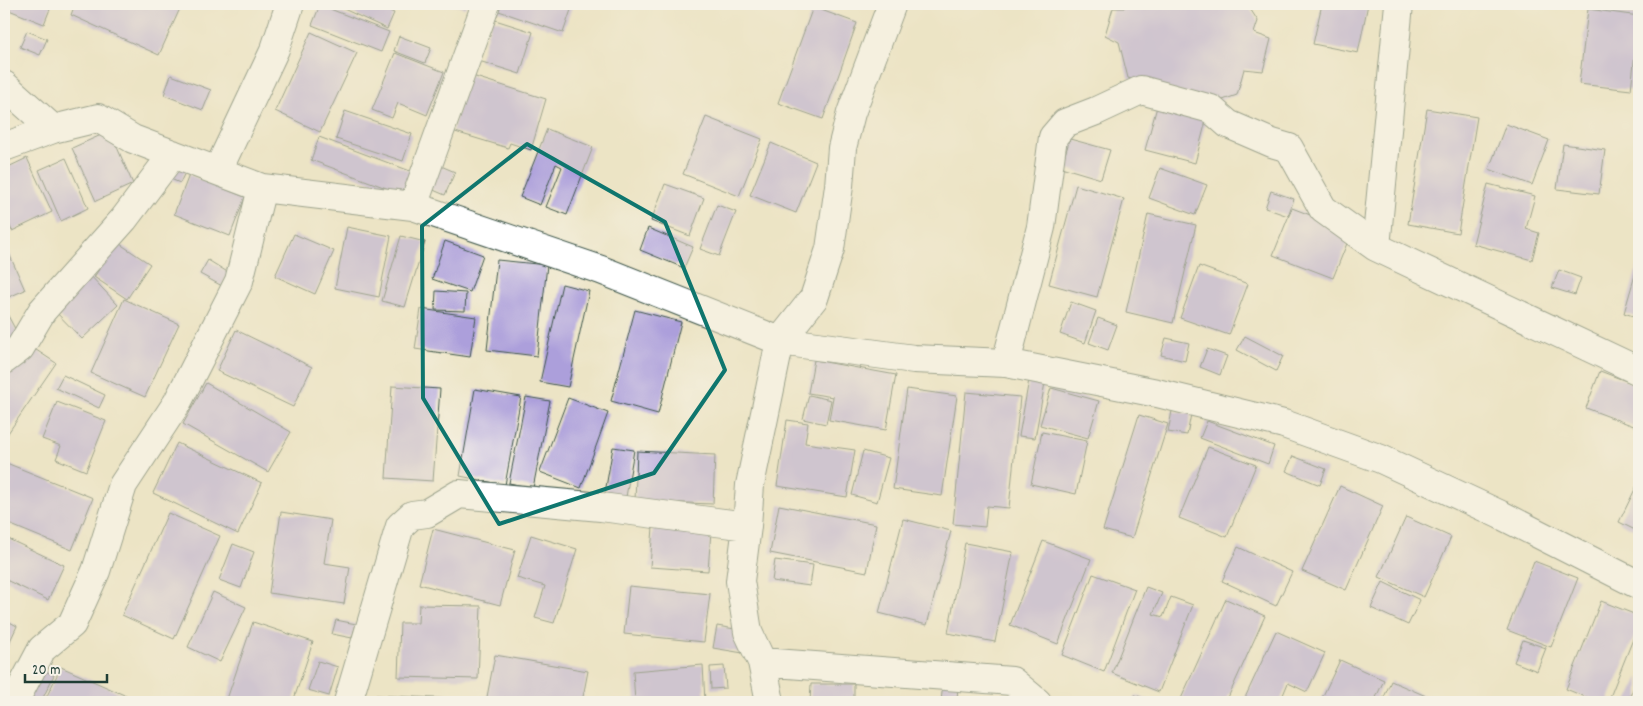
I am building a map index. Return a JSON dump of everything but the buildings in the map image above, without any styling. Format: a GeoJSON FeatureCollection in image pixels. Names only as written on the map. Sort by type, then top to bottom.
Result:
{"type":"FeatureCollection","features":[{"type":"Feature","properties":{"kind":"street"},"geometry":{"type":"LineString","coordinates":[[218,170],[275,49],[290,4]]}},
{"type":"Feature","properties":{"kind":"street"},"geometry":{"type":"LineString","coordinates":[[413,206],[486,4]]}},
{"type":"Feature","properties":{"kind":"street"},"geometry":{"type":"LineString","coordinates":[[770,702],[762,662],[748,632],[740,581],[750,485],[780,341],[814,298],[830,249],[839,186],[842,148],[851,113],[892,4]]}},
{"type":"Feature","properties":{"kind":"street"},"geometry":{"type":"LineString","coordinates":[[1376,247],[1399,4]]}},
{"type":"Feature","properties":{"kind":"street"},"geometry":{"type":"LineString","coordinates":[[4,85],[53,129]]}},
{"type":"Feature","properties":{"kind":"street"},"geometry":{"type":"LineString","coordinates":[[1006,363],[1041,227],[1053,137],[1065,123],[1096,112],[1141,90],[1212,109],[1228,124],[1272,144],[1289,148],[1323,209],[1376,247],[1639,371]]}},
{"type":"Feature","properties":{"kind":"street"},"geometry":{"type":"LineString","coordinates":[[4,147],[53,129],[98,118],[133,139],[262,188],[413,206],[601,270],[780,341],[914,359],[1006,363],[1157,393],[1284,424],[1381,459],[1500,514],[1639,585]]}},
{"type":"Feature","properties":{"kind":"street"},"geometry":{"type":"LineString","coordinates":[[4,360],[20,348],[42,310],[124,219],[173,154]]}},
{"type":"Feature","properties":{"kind":"street"},"geometry":{"type":"LineString","coordinates":[[14,702],[42,649],[72,624],[96,571],[123,485],[177,403],[239,281],[262,188]]}},
{"type":"Feature","properties":{"kind":"street"},"geometry":{"type":"LineString","coordinates":[[348,702],[400,526],[412,515],[427,513],[459,494],[600,507],[747,526]]}},
{"type":"Feature","properties":{"kind":"street"},"geometry":{"type":"LineString","coordinates":[[762,662],[1012,681],[1037,702]]}},
{"type":"Feature","properties":{"kind":"highlighted area"},"geometry":{"type":"Polygon","coordinates":[[[527,144],[665,222],[725,370],[654,473],[499,524],[423,398],[422,226],[527,144]]]}}]}
